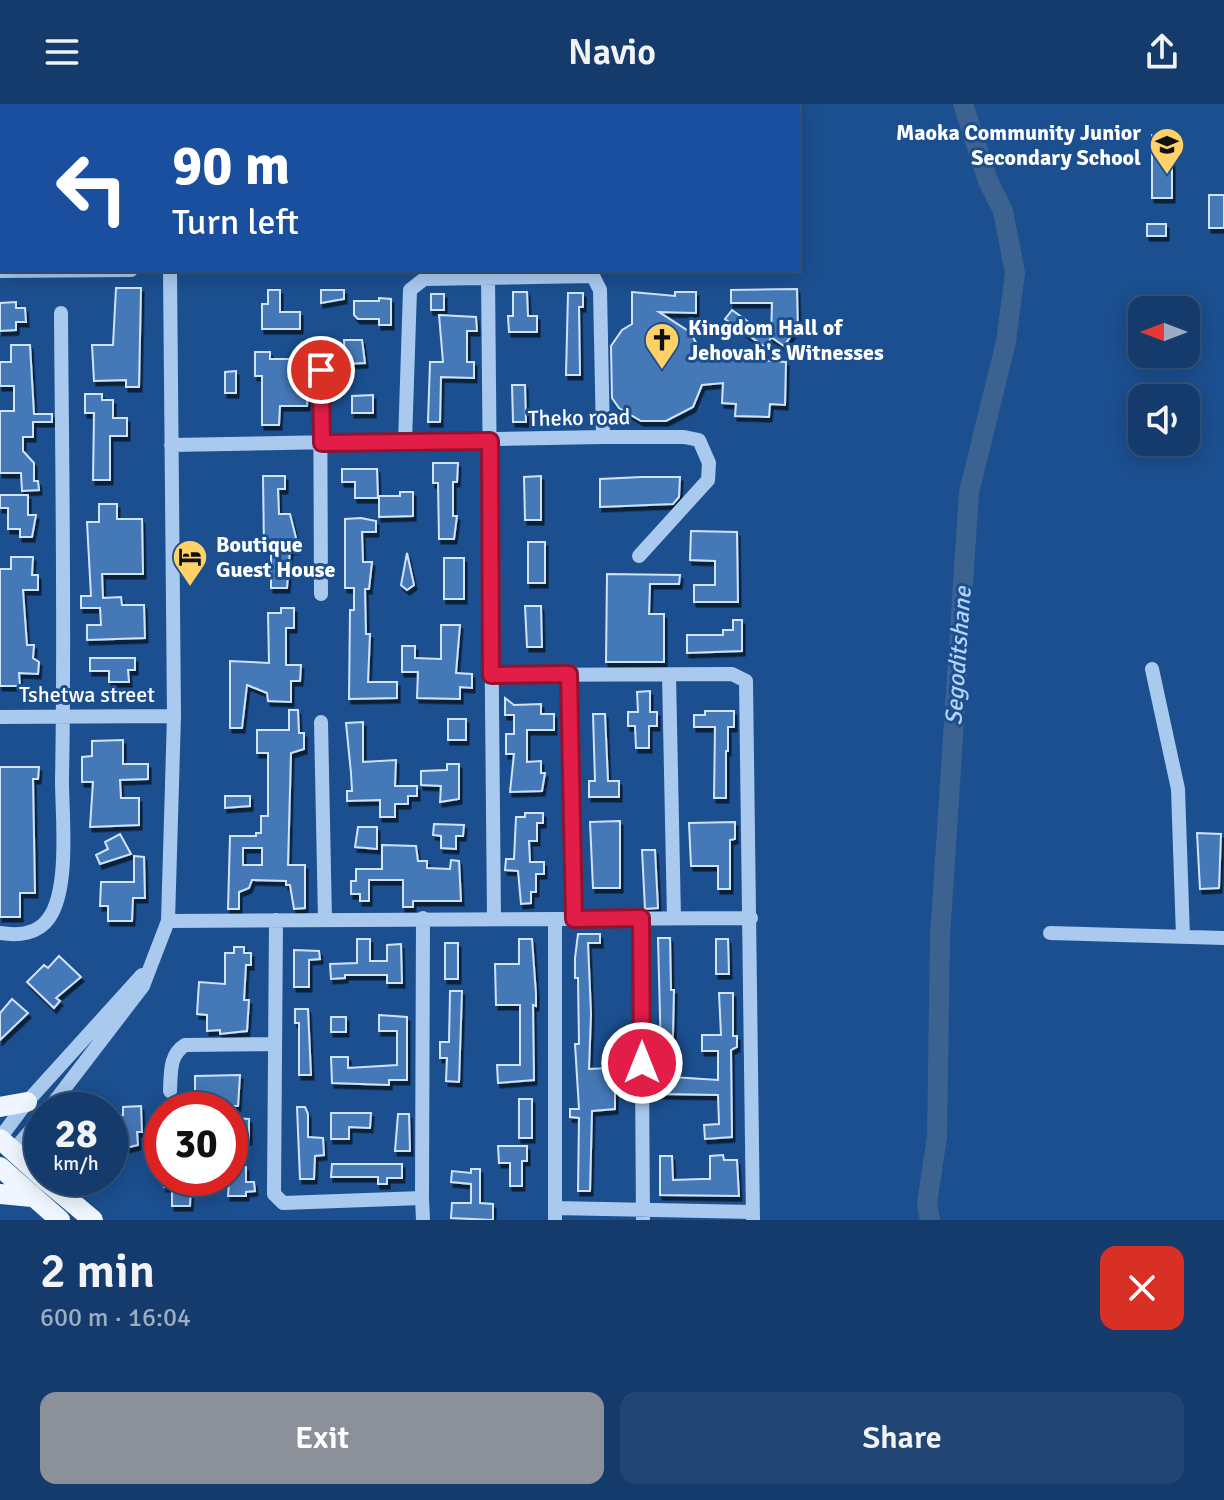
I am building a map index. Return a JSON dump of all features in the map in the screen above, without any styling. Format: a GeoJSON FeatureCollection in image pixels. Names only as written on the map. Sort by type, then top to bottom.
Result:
{"type":"FeatureCollection","features":[{"type":"Feature","properties":{"kind":"main road"},"geometry":{"type":"LineString","coordinates":[[0,1107],[24,1103]]}},
{"type":"Feature","properties":{"kind":"main road"},"geometry":{"type":"LineString","coordinates":[[3,1152],[24,1165]]}},
{"type":"Feature","properties":{"kind":"main road"},"geometry":{"type":"LineString","coordinates":[[3,1152],[32,1197],[60,1220]]}},
{"type":"Feature","properties":{"kind":"main road"},"geometry":{"type":"LineString","coordinates":[[0,1194],[32,1197]]}},
{"type":"Feature","properties":{"kind":"main road"},"geometry":{"type":"LineString","coordinates":[[65,1196],[93,1220]]}},
{"type":"Feature","properties":{"kind":"street"},"geometry":{"type":"LineString","coordinates":[[62,1092],[132,1001],[149,970],[168,921],[174,716],[170,272]]}},
{"type":"Feature","properties":{"kind":"street"},"geometry":{"type":"LineString","coordinates":[[405,442],[410,290],[424,279],[559,272],[588,274],[600,290],[603,437]]}},
{"type":"Feature","properties":{"kind":"street"},"geometry":{"type":"LineString","coordinates":[[488,275],[494,918]]}},
{"type":"Feature","properties":{"kind":"street"},"geometry":{"type":"LineString","coordinates":[[0,933],[26,933],[37,929],[49,919],[60,885],[63,716],[61,313]]}},
{"type":"Feature","properties":{"kind":"street"},"geometry":{"type":"LineString","coordinates":[[320,345],[321,594]]}},
{"type":"Feature","properties":{"kind":"street","name":"Theko road"},"geometry":{"type":"LineString","coordinates":[[171,445],[603,437],[684,437],[699,440],[707,453],[708,480],[639,556]]}},
{"type":"Feature","properties":{"kind":"street"},"geometry":{"type":"LineString","coordinates":[[1152,669],[1178,789],[1183,937]]}},
{"type":"Feature","properties":{"kind":"street"},"geometry":{"type":"LineString","coordinates":[[569,674],[574,919]]}},
{"type":"Feature","properties":{"kind":"street"},"geometry":{"type":"LineString","coordinates":[[491,675],[732,674],[746,681],[753,1216],[555,1214],[555,919]]}},
{"type":"Feature","properties":{"kind":"street"},"geometry":{"type":"LineString","coordinates":[[669,675],[674,918]]}},
{"type":"Feature","properties":{"kind":"street","name":"Tshetwa street"},"geometry":{"type":"LineString","coordinates":[[0,717],[174,716]]}},
{"type":"Feature","properties":{"kind":"street"},"geometry":{"type":"LineString","coordinates":[[321,722],[325,920]]}},
{"type":"Feature","properties":{"kind":"street"},"geometry":{"type":"LineString","coordinates":[[423,918],[423,1220]]}},
{"type":"Feature","properties":{"kind":"street"},"geometry":{"type":"LineString","coordinates":[[641,918],[643,1214]]}},
{"type":"Feature","properties":{"kind":"street"},"geometry":{"type":"LineString","coordinates":[[168,921],[751,918]]}},
{"type":"Feature","properties":{"kind":"street"},"geometry":{"type":"LineString","coordinates":[[276,920],[273,1165],[277,1201],[422,1198]]}},
{"type":"Feature","properties":{"kind":"street"},"geometry":{"type":"LineString","coordinates":[[1050,933],[1224,938]]}},
{"type":"Feature","properties":{"kind":"street"},"geometry":{"type":"LineString","coordinates":[[36,1092],[137,979],[149,970]]}},
{"type":"Feature","properties":{"kind":"street"},"geometry":{"type":"LineString","coordinates":[[170,1091],[172,1063],[178,1049],[185,1045],[275,1044]]}},
{"type":"Feature","properties":{"kind":"street"},"geometry":{"type":"LineString","coordinates":[[3,1152],[24,1108]]}},
{"type":"Feature","properties":{"kind":"street"},"geometry":{"type":"LineString","coordinates":[[3,1152],[24,1133]]}},
{"type":"Feature","properties":{"kind":"building"},"geometry":{"type":"Polygon","coordinates":[[[1152,135],[1172,135],[1172,198],[1152,198],[1152,135]]]}},
{"type":"Feature","properties":{"kind":"building"},"geometry":{"type":"Polygon","coordinates":[[[1209,195],[1224,195],[1224,228],[1209,228],[1209,195]]]}},
{"type":"Feature","properties":{"kind":"building"},"geometry":{"type":"Polygon","coordinates":[[[1147,224],[1166,224],[1166,236],[1147,236],[1147,224]]]}},
{"type":"Feature","properties":{"kind":"building"},"geometry":{"type":"Polygon","coordinates":[[[116,288],[141,288],[139,387],[126,387],[126,380],[94,381],[92,345],[113,345],[116,288]]]}},
{"type":"Feature","properties":{"kind":"building"},"geometry":{"type":"Polygon","coordinates":[[[797,289],[798,332],[793,333],[784,346],[771,337],[772,303],[731,303],[731,290],[797,289]]]}},
{"type":"Feature","properties":{"kind":"building"},"geometry":{"type":"Polygon","coordinates":[[[268,290],[280,290],[280,312],[300,312],[300,329],[262,329],[262,304],[268,304],[268,290]]]}},
{"type":"Feature","properties":{"kind":"building"},"geometry":{"type":"Polygon","coordinates":[[[321,290],[344,290],[344,299],[321,303],[321,290]]]}},
{"type":"Feature","properties":{"kind":"building"},"geometry":{"type":"Polygon","coordinates":[[[513,292],[527,292],[528,316],[537,316],[537,332],[509,332],[508,316],[513,316],[513,292]]]}},
{"type":"Feature","properties":{"kind":"building","name":"Kingdom Hall of Jehovah's Witnesses"},"geometry":{"type":"Polygon","coordinates":[[[632,292],[675,296],[675,292],[696,292],[696,313],[659,312],[690,332],[704,357],[786,362],[785,405],[770,404],[769,417],[735,416],[736,404],[722,403],[723,383],[702,385],[693,407],[666,421],[641,421],[619,408],[612,398],[611,346],[622,330],[632,324],[632,292]]]}},
{"type":"Feature","properties":{"kind":"building"},"geometry":{"type":"Polygon","coordinates":[[[568,293],[583,293],[583,307],[579,307],[580,375],[566,375],[568,293]]]}},
{"type":"Feature","properties":{"kind":"building"},"geometry":{"type":"Polygon","coordinates":[[[431,294],[444,294],[444,310],[431,310],[431,294]]]}},
{"type":"Feature","properties":{"kind":"building"},"geometry":{"type":"Polygon","coordinates":[[[379,298],[391,299],[391,325],[379,325],[379,319],[358,319],[354,315],[354,301],[379,301],[379,298]]]}},
{"type":"Feature","properties":{"kind":"building"},"geometry":{"type":"Polygon","coordinates":[[[16,302],[16,308],[25,308],[26,322],[16,322],[16,330],[0,331],[0,303],[16,302]]]}},
{"type":"Feature","properties":{"kind":"building"},"geometry":{"type":"Polygon","coordinates":[[[732,310],[771,338],[765,347],[725,319],[732,310]]]}},
{"type":"Feature","properties":{"kind":"building"},"geometry":{"type":"Polygon","coordinates":[[[439,315],[476,317],[477,331],[467,331],[467,362],[474,362],[474,378],[441,377],[440,422],[428,422],[430,362],[443,362],[439,315]]]}},
{"type":"Feature","properties":{"kind":"building"},"geometry":{"type":"Polygon","coordinates":[[[344,340],[362,340],[365,363],[345,364],[344,340]]]}},
{"type":"Feature","properties":{"kind":"building"},"geometry":{"type":"Polygon","coordinates":[[[11,345],[30,345],[34,414],[52,414],[52,422],[33,422],[33,437],[23,437],[23,451],[34,463],[34,481],[38,481],[39,490],[22,491],[21,473],[0,473],[0,411],[14,411],[14,386],[0,386],[0,362],[11,362],[11,345]]]}},
{"type":"Feature","properties":{"kind":"building"},"geometry":{"type":"Polygon","coordinates":[[[255,352],[270,352],[270,359],[300,359],[300,390],[308,390],[307,406],[280,406],[279,425],[262,425],[262,376],[255,376],[255,352]]]}},
{"type":"Feature","properties":{"kind":"building"},"geometry":{"type":"Polygon","coordinates":[[[236,371],[236,393],[225,393],[225,372],[236,371]]]}},
{"type":"Feature","properties":{"kind":"building"},"geometry":{"type":"Polygon","coordinates":[[[512,385],[525,385],[526,422],[513,422],[512,385]]]}},
{"type":"Feature","properties":{"kind":"building"},"geometry":{"type":"Polygon","coordinates":[[[85,394],[102,394],[102,400],[113,400],[113,418],[127,418],[127,436],[110,436],[110,480],[93,480],[94,413],[85,413],[85,394]]]}},
{"type":"Feature","properties":{"kind":"building"},"geometry":{"type":"Polygon","coordinates":[[[373,395],[373,413],[352,413],[352,396],[373,395]]]}},
{"type":"Feature","properties":{"kind":"building"},"geometry":{"type":"Polygon","coordinates":[[[433,463],[458,463],[457,482],[453,482],[453,516],[457,516],[454,539],[439,539],[438,483],[433,483],[433,463]]]}},
{"type":"Feature","properties":{"kind":"building"},"geometry":{"type":"Polygon","coordinates":[[[342,469],[377,469],[378,498],[355,498],[355,482],[342,482],[342,469]]]}},
{"type":"Feature","properties":{"kind":"building"},"geometry":{"type":"Polygon","coordinates":[[[263,476],[285,476],[285,489],[278,489],[279,514],[290,514],[296,538],[296,550],[290,550],[287,588],[271,588],[271,549],[264,549],[263,476]]]}},
{"type":"Feature","properties":{"kind":"building"},"geometry":{"type":"Polygon","coordinates":[[[541,476],[541,520],[525,520],[524,477],[541,476]]]}},
{"type":"Feature","properties":{"kind":"building"},"geometry":{"type":"Polygon","coordinates":[[[680,477],[679,497],[673,504],[600,507],[600,479],[680,477]]]}},
{"type":"Feature","properties":{"kind":"building"},"geometry":{"type":"Polygon","coordinates":[[[400,492],[413,492],[413,516],[379,517],[379,496],[400,496],[400,492]]]}},
{"type":"Feature","properties":{"kind":"building"},"geometry":{"type":"Polygon","coordinates":[[[0,495],[28,495],[28,515],[36,515],[32,537],[20,537],[20,529],[8,529],[8,508],[0,508],[0,495]]]}},
{"type":"Feature","properties":{"kind":"building"},"geometry":{"type":"Polygon","coordinates":[[[99,504],[117,504],[117,519],[142,519],[143,574],[102,574],[103,598],[121,597],[122,605],[144,605],[145,638],[87,640],[87,625],[101,625],[100,608],[81,608],[81,596],[91,596],[87,522],[99,522],[99,504]]]}},
{"type":"Feature","properties":{"kind":"building"},"geometry":{"type":"Polygon","coordinates":[[[345,519],[376,521],[376,532],[362,532],[363,562],[372,562],[369,589],[365,589],[366,634],[370,634],[368,682],[397,682],[397,698],[349,699],[350,610],[354,610],[354,588],[345,588],[345,519]]]}},
{"type":"Feature","properties":{"kind":"building"},"geometry":{"type":"Polygon","coordinates":[[[691,531],[737,532],[738,602],[694,602],[694,585],[715,585],[715,561],[690,560],[691,531]]]}},
{"type":"Feature","properties":{"kind":"building"},"geometry":{"type":"Polygon","coordinates":[[[528,542],[545,542],[545,583],[528,583],[528,542]]]}},
{"type":"Feature","properties":{"kind":"building"},"geometry":{"type":"Polygon","coordinates":[[[407,553],[414,585],[407,590],[401,585],[407,553]]]}},
{"type":"Feature","properties":{"kind":"building"},"geometry":{"type":"Polygon","coordinates":[[[11,557],[33,557],[32,575],[38,575],[38,590],[23,590],[27,645],[34,645],[33,658],[39,662],[38,674],[19,673],[20,686],[0,686],[0,569],[11,569],[11,557]]]}},
{"type":"Feature","properties":{"kind":"building"},"geometry":{"type":"Polygon","coordinates":[[[444,558],[464,558],[464,599],[444,599],[444,558]]]}},
{"type":"Feature","properties":{"kind":"building"},"geometry":{"type":"Polygon","coordinates":[[[607,574],[680,575],[679,584],[650,584],[649,614],[664,614],[664,662],[606,662],[607,574]]]}},
{"type":"Feature","properties":{"kind":"building"},"geometry":{"type":"Polygon","coordinates":[[[525,606],[541,606],[542,647],[527,647],[525,606]]]}},
{"type":"Feature","properties":{"kind":"building"},"geometry":{"type":"Polygon","coordinates":[[[281,608],[294,608],[294,628],[286,628],[286,665],[301,665],[300,681],[291,681],[291,702],[268,701],[267,693],[247,685],[242,728],[230,728],[230,661],[269,663],[268,613],[281,613],[281,608]]]}},
{"type":"Feature","properties":{"kind":"building"},"geometry":{"type":"Polygon","coordinates":[[[733,620],[742,620],[742,651],[687,653],[687,635],[723,635],[723,630],[733,630],[733,620]]]}},
{"type":"Feature","properties":{"kind":"building"},"geometry":{"type":"Polygon","coordinates":[[[441,625],[460,625],[456,673],[472,674],[472,688],[460,687],[460,699],[417,698],[418,672],[402,672],[402,646],[415,646],[415,658],[441,659],[441,625]]]}},
{"type":"Feature","properties":{"kind":"building"},"geometry":{"type":"Polygon","coordinates":[[[90,658],[135,658],[135,670],[128,670],[129,682],[109,682],[109,671],[90,671],[90,658]]]}},
{"type":"Feature","properties":{"kind":"building"},"geometry":{"type":"Polygon","coordinates":[[[650,691],[650,712],[657,712],[657,726],[649,726],[649,748],[636,748],[635,726],[628,726],[628,712],[638,712],[637,692],[650,691]]]}},
{"type":"Feature","properties":{"kind":"building"},"geometry":{"type":"Polygon","coordinates":[[[505,698],[514,705],[541,704],[541,714],[554,714],[554,730],[527,730],[527,762],[541,761],[541,773],[545,773],[542,791],[510,792],[514,754],[506,754],[506,734],[514,734],[514,715],[505,715],[505,698]]]}},
{"type":"Feature","properties":{"kind":"building"},"geometry":{"type":"Polygon","coordinates":[[[289,710],[298,710],[299,733],[304,733],[304,749],[291,753],[288,865],[305,865],[305,908],[294,909],[290,885],[286,885],[286,881],[252,880],[249,888],[239,892],[239,909],[228,909],[230,836],[256,836],[256,833],[261,833],[261,816],[268,816],[268,753],[257,753],[257,730],[289,730],[289,710]],[[243,848],[243,865],[262,865],[262,848],[243,848]]]}},
{"type":"Feature","properties":{"kind":"building"},"geometry":{"type":"Polygon","coordinates":[[[705,711],[734,711],[734,727],[728,727],[726,798],[714,798],[715,727],[694,727],[694,715],[705,715],[705,711]]]}},
{"type":"Feature","properties":{"kind":"building"},"geometry":{"type":"Polygon","coordinates":[[[593,714],[605,714],[608,781],[619,781],[619,797],[589,797],[589,781],[595,781],[593,714]]]}},
{"type":"Feature","properties":{"kind":"building"},"geometry":{"type":"Polygon","coordinates":[[[448,719],[466,719],[466,740],[448,740],[448,719]]]}},
{"type":"Feature","properties":{"kind":"building"},"geometry":{"type":"Polygon","coordinates":[[[363,722],[363,762],[396,760],[395,786],[417,786],[417,796],[408,796],[408,804],[395,804],[395,817],[380,817],[380,800],[347,801],[347,791],[352,791],[346,723],[363,722]]]}},
{"type":"Feature","properties":{"kind":"building"},"geometry":{"type":"Polygon","coordinates":[[[123,740],[123,764],[148,764],[148,779],[120,780],[121,798],[139,798],[139,825],[90,827],[93,782],[82,782],[82,757],[92,756],[92,741],[123,740]]]}},
{"type":"Feature","properties":{"kind":"building"},"geometry":{"type":"Polygon","coordinates":[[[447,764],[459,764],[459,799],[440,802],[441,786],[421,785],[421,771],[447,770],[447,764]]]}},
{"type":"Feature","properties":{"kind":"building"},"geometry":{"type":"Polygon","coordinates":[[[0,767],[39,767],[38,779],[33,779],[35,893],[20,893],[20,917],[0,917],[0,767]]]}},
{"type":"Feature","properties":{"kind":"building"},"geometry":{"type":"Polygon","coordinates":[[[225,796],[250,796],[250,806],[225,808],[225,796]]]}},
{"type":"Feature","properties":{"kind":"building"},"geometry":{"type":"Polygon","coordinates":[[[525,813],[543,813],[543,823],[537,823],[537,841],[529,841],[530,862],[544,862],[544,874],[536,874],[536,892],[531,892],[531,903],[521,904],[518,871],[505,870],[506,859],[514,859],[516,817],[525,817],[525,813]]]}},
{"type":"Feature","properties":{"kind":"building"},"geometry":{"type":"Polygon","coordinates":[[[620,821],[620,888],[593,888],[590,822],[620,821]]]}},
{"type":"Feature","properties":{"kind":"building"},"geometry":{"type":"Polygon","coordinates":[[[735,822],[735,839],[730,840],[730,889],[718,889],[718,866],[691,866],[689,823],[735,822]]]}},
{"type":"Feature","properties":{"kind":"building"},"geometry":{"type":"Polygon","coordinates":[[[434,824],[464,825],[463,836],[456,836],[456,849],[441,848],[441,836],[433,835],[434,824]]]}},
{"type":"Feature","properties":{"kind":"building"},"geometry":{"type":"Polygon","coordinates":[[[358,827],[377,827],[377,849],[355,847],[358,827]]]}},
{"type":"Feature","properties":{"kind":"building"},"geometry":{"type":"Polygon","coordinates":[[[1197,833],[1221,834],[1219,888],[1200,889],[1197,833]]]}},
{"type":"Feature","properties":{"kind":"building"},"geometry":{"type":"Polygon","coordinates":[[[120,834],[131,854],[100,864],[96,855],[108,849],[105,842],[120,834]]]}},
{"type":"Feature","properties":{"kind":"building"},"geometry":{"type":"Polygon","coordinates":[[[382,845],[416,846],[418,861],[427,861],[427,868],[450,869],[451,860],[459,861],[461,901],[413,901],[413,907],[403,907],[403,880],[369,880],[369,901],[360,901],[360,894],[351,894],[351,881],[356,881],[356,869],[382,869],[382,845]]]}},
{"type":"Feature","properties":{"kind":"building"},"geometry":{"type":"Polygon","coordinates":[[[642,850],[655,850],[658,908],[645,909],[642,850]]]}},
{"type":"Feature","properties":{"kind":"building"},"geometry":{"type":"Polygon","coordinates":[[[134,856],[144,857],[145,898],[133,898],[132,921],[108,921],[108,906],[100,906],[101,882],[134,882],[134,856]]]}},
{"type":"Feature","properties":{"kind":"building"},"geometry":{"type":"Polygon","coordinates":[[[578,934],[600,934],[600,943],[588,943],[591,1014],[589,1069],[629,1067],[629,1077],[619,1077],[619,1088],[615,1088],[615,1109],[592,1111],[590,1191],[578,1191],[579,1118],[570,1117],[570,1109],[579,1109],[575,1044],[579,1044],[578,978],[575,978],[578,934]]]}},
{"type":"Feature","properties":{"kind":"building"},"geometry":{"type":"Polygon","coordinates":[[[658,938],[670,938],[671,990],[674,990],[672,1077],[718,1080],[718,1051],[702,1051],[702,1035],[721,1035],[719,993],[733,993],[733,1036],[737,1036],[737,1047],[731,1050],[732,1137],[705,1139],[704,1125],[719,1124],[718,1095],[662,1094],[658,938]]]}},
{"type":"Feature","properties":{"kind":"building"},"geometry":{"type":"Polygon","coordinates":[[[357,939],[370,939],[370,961],[387,961],[387,945],[401,944],[402,983],[387,983],[387,975],[345,975],[345,978],[331,979],[330,964],[357,963],[357,939]]]}},
{"type":"Feature","properties":{"kind":"building"},"geometry":{"type":"Polygon","coordinates":[[[519,939],[532,939],[536,994],[536,1006],[533,1005],[534,1080],[498,1083],[497,1065],[520,1065],[520,1005],[496,1005],[495,964],[519,964],[519,939]]]}},
{"type":"Feature","properties":{"kind":"building"},"geometry":{"type":"Polygon","coordinates":[[[716,939],[728,939],[729,974],[716,974],[716,939]]]}},
{"type":"Feature","properties":{"kind":"building"},"geometry":{"type":"Polygon","coordinates":[[[445,943],[458,943],[458,979],[445,979],[445,943]]]}},
{"type":"Feature","properties":{"kind":"building"},"geometry":{"type":"Polygon","coordinates":[[[234,947],[244,947],[244,953],[251,953],[251,965],[246,965],[244,1000],[249,1000],[247,1031],[220,1034],[220,1030],[207,1031],[207,1015],[197,1014],[199,982],[225,984],[225,953],[234,953],[234,947]]]}},
{"type":"Feature","properties":{"kind":"building"},"geometry":{"type":"Polygon","coordinates":[[[294,950],[319,951],[320,959],[309,960],[309,987],[294,987],[294,950]]]}},
{"type":"Feature","properties":{"kind":"building"},"geometry":{"type":"Polygon","coordinates":[[[59,956],[81,977],[56,998],[60,1001],[54,1008],[27,982],[44,965],[48,968],[59,956]]]}},
{"type":"Feature","properties":{"kind":"building"},"geometry":{"type":"Polygon","coordinates":[[[450,991],[462,991],[459,1082],[446,1081],[447,1058],[440,1058],[440,1042],[449,1042],[450,991]]]}},
{"type":"Feature","properties":{"kind":"building"},"geometry":{"type":"Polygon","coordinates":[[[12,999],[28,1013],[0,1040],[0,1013],[12,999]]]}},
{"type":"Feature","properties":{"kind":"building"},"geometry":{"type":"Polygon","coordinates":[[[295,1009],[308,1009],[311,1075],[299,1075],[299,1023],[295,1023],[295,1009]]]}},
{"type":"Feature","properties":{"kind":"building"},"geometry":{"type":"Polygon","coordinates":[[[379,1015],[407,1017],[407,1080],[389,1080],[389,1085],[332,1083],[331,1057],[348,1057],[348,1068],[397,1065],[397,1031],[379,1031],[379,1015]]]}},
{"type":"Feature","properties":{"kind":"building"},"geometry":{"type":"Polygon","coordinates":[[[331,1017],[346,1017],[346,1032],[331,1032],[331,1017]]]}},
{"type":"Feature","properties":{"kind":"building"},"geometry":{"type":"Polygon","coordinates":[[[240,1075],[239,1092],[195,1092],[195,1076],[240,1075]]]}},
{"type":"Feature","properties":{"kind":"building"},"geometry":{"type":"Polygon","coordinates":[[[519,1099],[532,1099],[532,1138],[519,1138],[519,1099]]]}},
{"type":"Feature","properties":{"kind":"building"},"geometry":{"type":"Polygon","coordinates":[[[141,1106],[142,1132],[137,1132],[138,1145],[128,1148],[128,1107],[141,1106]]]}},
{"type":"Feature","properties":{"kind":"building"},"geometry":{"type":"Polygon","coordinates":[[[297,1107],[305,1107],[308,1114],[308,1137],[323,1138],[324,1155],[315,1156],[314,1179],[300,1179],[297,1107]]]}},
{"type":"Feature","properties":{"kind":"building"},"geometry":{"type":"Polygon","coordinates":[[[331,1113],[371,1113],[370,1128],[349,1127],[349,1139],[331,1139],[331,1113]]]}},
{"type":"Feature","properties":{"kind":"building"},"geometry":{"type":"Polygon","coordinates":[[[398,1114],[409,1114],[410,1151],[395,1151],[398,1114]]]}},
{"type":"Feature","properties":{"kind":"building"},"geometry":{"type":"Polygon","coordinates":[[[498,1146],[527,1146],[527,1161],[522,1161],[522,1186],[510,1186],[510,1163],[499,1163],[498,1146]]]}},
{"type":"Feature","properties":{"kind":"building"},"geometry":{"type":"Polygon","coordinates":[[[723,1155],[724,1160],[737,1160],[739,1196],[660,1195],[660,1156],[672,1156],[673,1180],[710,1179],[710,1156],[723,1155]]]}},
{"type":"Feature","properties":{"kind":"building"},"geometry":{"type":"Polygon","coordinates":[[[332,1164],[402,1164],[402,1178],[387,1178],[387,1184],[378,1184],[378,1177],[331,1177],[332,1164]]]}},
{"type":"Feature","properties":{"kind":"building"},"geometry":{"type":"Polygon","coordinates":[[[471,1169],[480,1169],[480,1203],[493,1204],[493,1220],[451,1218],[452,1203],[471,1203],[471,1184],[451,1182],[452,1171],[471,1173],[471,1169]]]}},
{"type":"Feature","properties":{"kind":"building"},"geometry":{"type":"Polygon","coordinates":[[[248,1182],[254,1182],[255,1191],[248,1192],[248,1182]]]}},
{"type":"Feature","properties":{"kind":"building"},"geometry":{"type":"Polygon","coordinates":[[[172,1196],[190,1196],[190,1206],[172,1206],[172,1196]]]}},
{"type":"Feature","properties":{"kind":"waterway","name":"Segoditshane"},"geometry":{"type":"LineString","coordinates":[[930,1220],[927,1203],[937,1137],[940,937],[969,492],[1006,342],[1015,273],[1003,211],[988,181],[963,104]]}},
{"type":"Feature","properties":{"kind":"place","name":"Maoka Community Junior Secondary School"},"geometry":{"type":"Point","coordinates":[1167,176]}},
{"type":"Feature","properties":{"kind":"place","name":"Kingdom Hall of Jehovah's Witnesses"},"geometry":{"type":"Point","coordinates":[662,371]}},
{"type":"Feature","properties":{"kind":"place","name":"Boutique Guest House"},"geometry":{"type":"Point","coordinates":[190,588]}},
{"type":"Feature","properties":{"kind":"route"},"geometry":{"type":"LineString","coordinates":[[321,370],[322,443],[490,441],[491,675],[569,674],[574,919],[641,918],[642,1063]]}}]}
